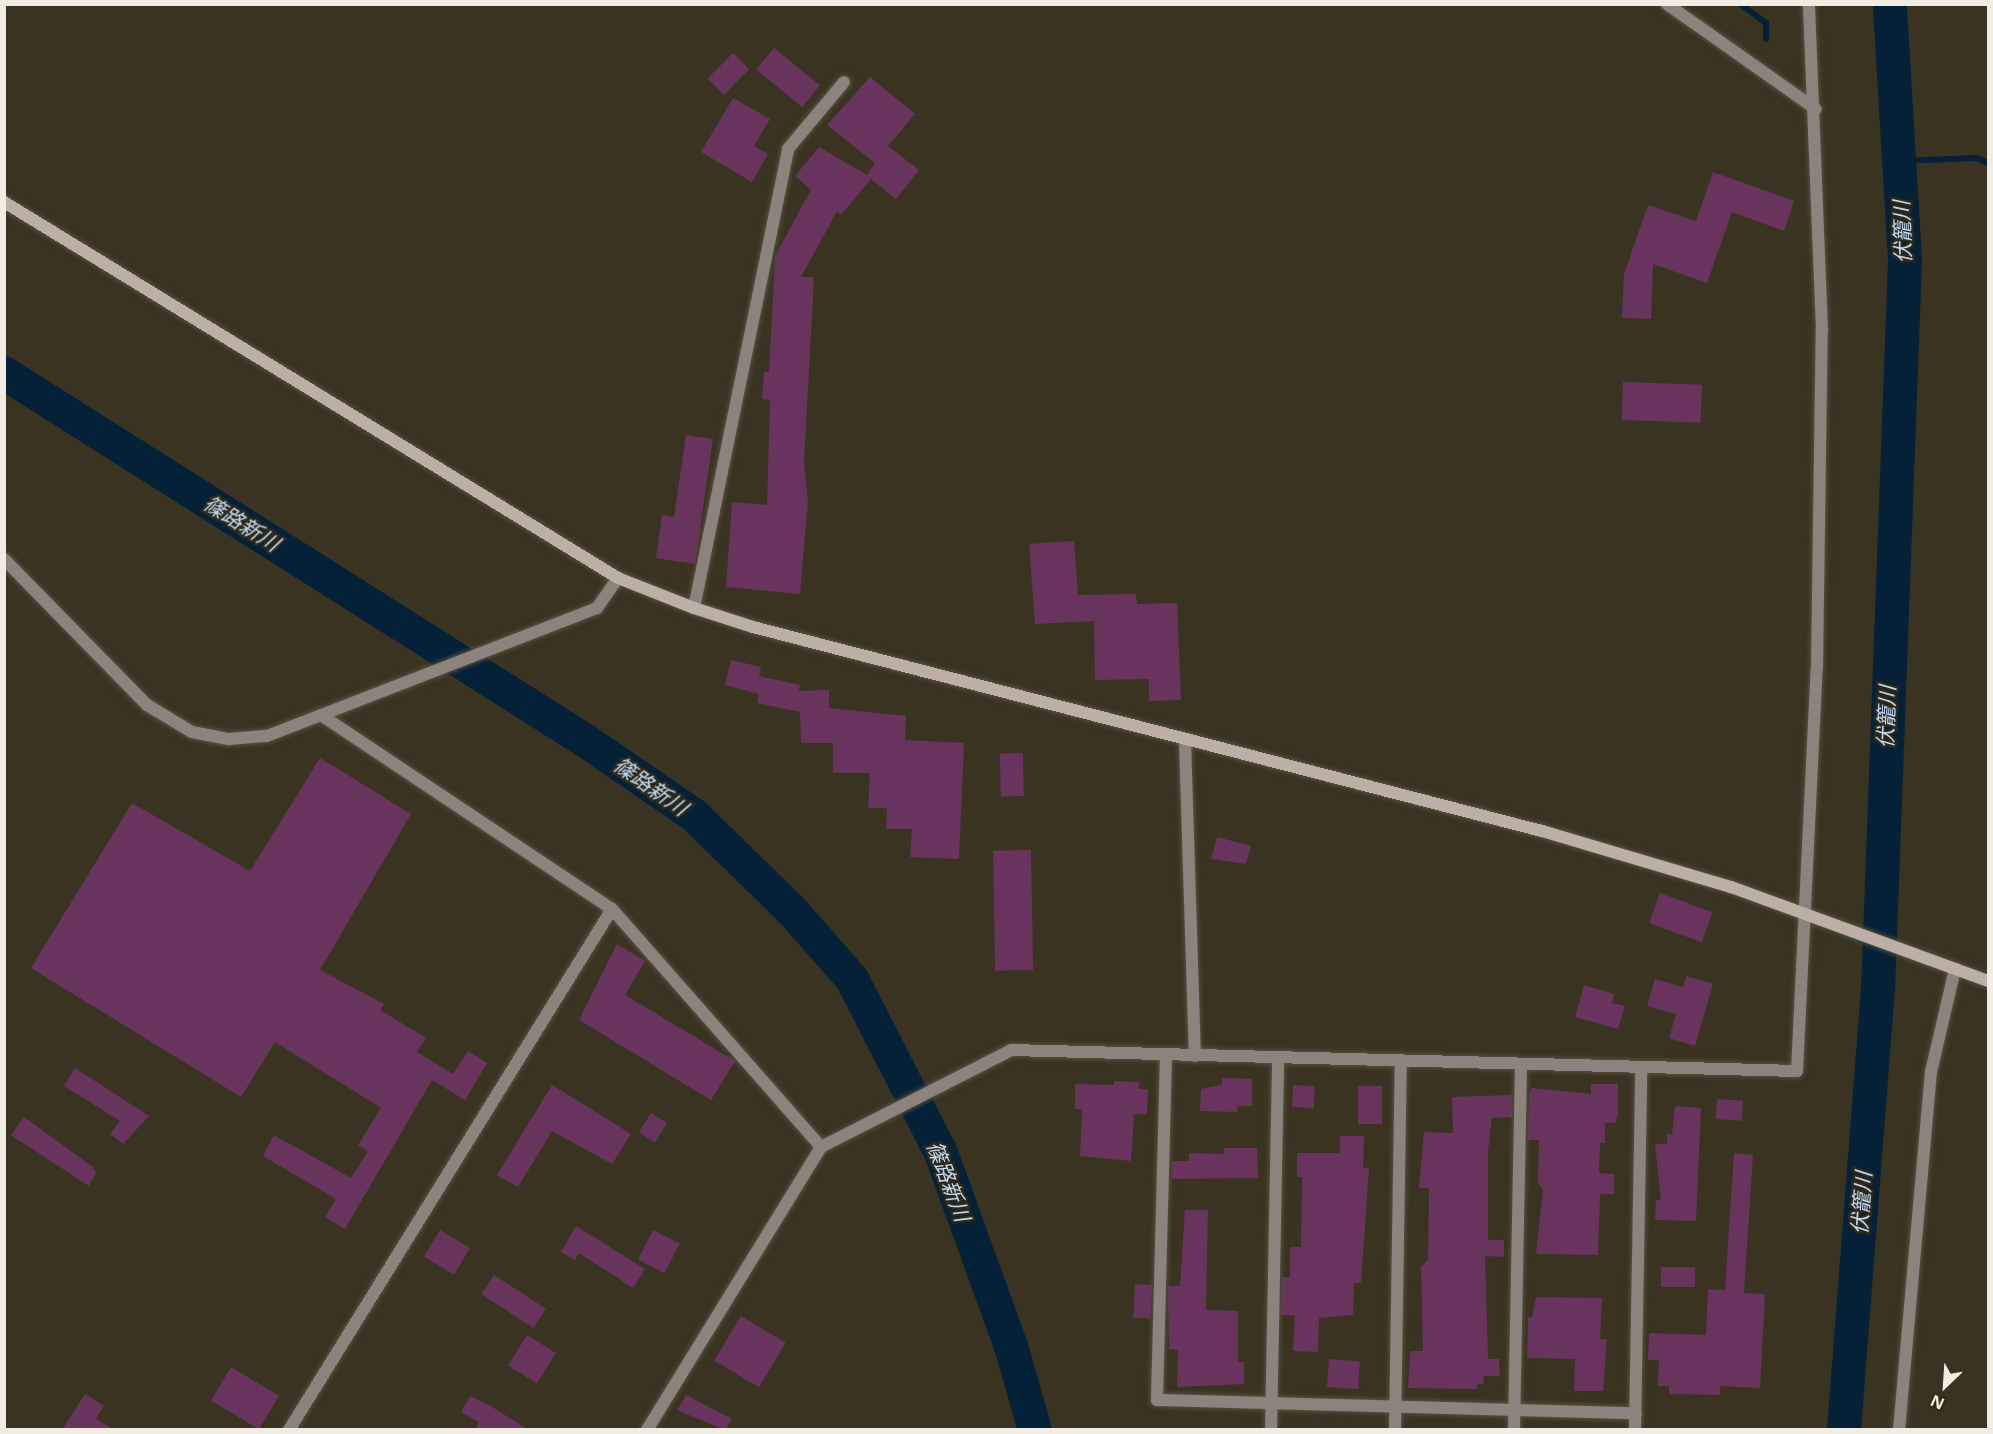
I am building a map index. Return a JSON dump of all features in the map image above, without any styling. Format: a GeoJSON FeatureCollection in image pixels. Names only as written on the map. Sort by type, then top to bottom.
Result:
{"type":"FeatureCollection","features":[{"type":"Feature","properties":{"kind":"street"},"geometry":{"type":"LineString","coordinates":[[1667,4],[1816,109]]}},
{"type":"Feature","properties":{"kind":"street"},"geometry":{"type":"LineString","coordinates":[[647,1430],[821,1147],[1011,1050],[1641,1070],[1797,1071],[1803,1001],[1801,911],[1817,668],[1822,330],[1816,109],[1809,4]]}},
{"type":"Feature","properties":{"kind":"street"},"geometry":{"type":"LineString","coordinates":[[694,608],[788,149],[844,82]]}},
{"type":"Feature","properties":{"kind":"street"},"geometry":{"type":"LineString","coordinates":[[4,202],[618,578],[694,608],[1185,741],[1542,831],[1801,911],[1935,963],[1989,981]]}},
{"type":"Feature","properties":{"kind":"street"},"geometry":{"type":"LineString","coordinates":[[4,559],[147,705],[192,732],[229,739],[267,736],[597,608],[618,578]]}},
{"type":"Feature","properties":{"kind":"street"},"geometry":{"type":"LineString","coordinates":[[321,715],[612,909],[821,1147]]}},
{"type":"Feature","properties":{"kind":"street"},"geometry":{"type":"LineString","coordinates":[[1185,741],[1196,1056]]}},
{"type":"Feature","properties":{"kind":"street"},"geometry":{"type":"LineString","coordinates":[[289,1430],[612,909]]}},
{"type":"Feature","properties":{"kind":"street"},"geometry":{"type":"LineString","coordinates":[[1899,1430],[1931,1072],[1955,969]]}},
{"type":"Feature","properties":{"kind":"street"},"geometry":{"type":"LineString","coordinates":[[1166,1055],[1157,1401],[1272,1405],[1395,1405],[1636,1413]]}},
{"type":"Feature","properties":{"kind":"street"},"geometry":{"type":"LineString","coordinates":[[1271,1430],[1278,1059]]}},
{"type":"Feature","properties":{"kind":"street"},"geometry":{"type":"LineString","coordinates":[[1395,1430],[1401,1063]]}},
{"type":"Feature","properties":{"kind":"street"},"geometry":{"type":"LineString","coordinates":[[1514,1430],[1521,1066]]}},
{"type":"Feature","properties":{"kind":"street"},"geometry":{"type":"LineString","coordinates":[[1635,1430],[1641,1070]]}},
{"type":"Feature","properties":{"kind":"building"},"geometry":{"type":"Polygon","coordinates":[[[774,48],[820,85],[802,107],[756,70],[774,48]]]}},
{"type":"Feature","properties":{"kind":"building"},"geometry":{"type":"Polygon","coordinates":[[[733,53],[749,69],[724,95],[708,78],[733,53]]]}},
{"type":"Feature","properties":{"kind":"building"},"geometry":{"type":"Polygon","coordinates":[[[870,77],[915,114],[888,146],[919,170],[896,199],[871,179],[841,215],[837,211],[801,277],[814,277],[804,463],[808,501],[800,594],[726,587],[732,502],[767,505],[770,400],[762,399],[764,372],[769,372],[775,256],[811,190],[795,176],[819,147],[867,175],[875,163],[827,125],[870,77]]]}},
{"type":"Feature","properties":{"kind":"building"},"geometry":{"type":"Polygon","coordinates":[[[733,98],[770,119],[754,146],[768,154],[752,182],[701,152],[733,98]]]}},
{"type":"Feature","properties":{"kind":"building"},"geometry":{"type":"Polygon","coordinates":[[[1713,172],[1794,201],[1784,231],[1732,212],[1707,283],[1653,264],[1651,319],[1622,318],[1624,274],[1648,205],[1696,221],[1713,172]]]}},
{"type":"Feature","properties":{"kind":"building"},"geometry":{"type":"Polygon","coordinates":[[[1623,382],[1702,385],[1701,423],[1622,420],[1623,382]]]}},
{"type":"Feature","properties":{"kind":"building"},"geometry":{"type":"Polygon","coordinates":[[[686,435],[713,439],[695,564],[656,558],[662,515],[674,517],[686,435]]]}},
{"type":"Feature","properties":{"kind":"building"},"geometry":{"type":"Polygon","coordinates":[[[1074,541],[1078,595],[1136,594],[1137,604],[1177,603],[1181,700],[1149,701],[1149,679],[1095,680],[1094,621],[1035,624],[1029,544],[1074,541]]]}},
{"type":"Feature","properties":{"kind":"building"},"geometry":{"type":"Polygon","coordinates":[[[731,660],[761,667],[759,676],[800,685],[798,691],[829,690],[829,708],[906,716],[905,740],[964,743],[959,859],[910,857],[912,829],[886,829],[887,808],[868,808],[870,773],[833,773],[833,743],[801,743],[800,712],[757,703],[759,694],[725,685],[731,660]]]}},
{"type":"Feature","properties":{"kind":"building"},"geometry":{"type":"Polygon","coordinates":[[[1000,753],[1023,753],[1024,796],[1001,796],[1000,753]]]}},
{"type":"Feature","properties":{"kind":"building"},"geometry":{"type":"Polygon","coordinates":[[[320,758],[411,814],[320,970],[384,1004],[380,1010],[426,1038],[417,1052],[453,1074],[468,1051],[487,1063],[465,1100],[432,1080],[345,1229],[325,1217],[336,1199],[263,1156],[274,1135],[351,1178],[368,1151],[358,1145],[381,1108],[275,1042],[241,1097],[31,968],[132,803],[250,871],[320,758]]]}},
{"type":"Feature","properties":{"kind":"building"},"geometry":{"type":"Polygon","coordinates":[[[1217,837],[1251,846],[1246,864],[1211,859],[1217,837]]]}},
{"type":"Feature","properties":{"kind":"building"},"geometry":{"type":"Polygon","coordinates":[[[1031,850],[1033,970],[995,971],[993,851],[1031,850]]]}},
{"type":"Feature","properties":{"kind":"building"},"geometry":{"type":"Polygon","coordinates":[[[1660,893],[1713,912],[1702,942],[1649,923],[1660,893]]]}},
{"type":"Feature","properties":{"kind":"building"},"geometry":{"type":"Polygon","coordinates":[[[617,944],[645,961],[625,995],[735,1061],[711,1100],[579,1020],[617,944]]]}},
{"type":"Feature","properties":{"kind":"building"},"geometry":{"type":"Polygon","coordinates":[[[1686,976],[1713,984],[1695,1046],[1669,1038],[1676,1014],[1647,1006],[1655,979],[1683,987],[1686,976]]]}},
{"type":"Feature","properties":{"kind":"building"},"geometry":{"type":"Polygon","coordinates":[[[1584,985],[1614,994],[1612,1003],[1625,1006],[1618,1029],[1575,1017],[1584,985]]]}},
{"type":"Feature","properties":{"kind":"building"},"geometry":{"type":"Polygon","coordinates":[[[75,1068],[149,1116],[123,1144],[110,1134],[120,1121],[64,1086],[75,1068]]]}},
{"type":"Feature","properties":{"kind":"building"},"geometry":{"type":"Polygon","coordinates":[[[1222,1078],[1252,1079],[1252,1106],[1238,1106],[1237,1112],[1200,1111],[1201,1089],[1222,1085],[1222,1078]]]}},
{"type":"Feature","properties":{"kind":"building"},"geometry":{"type":"Polygon","coordinates":[[[1114,1081],[1139,1082],[1138,1089],[1148,1089],[1147,1114],[1134,1114],[1131,1161],[1080,1156],[1082,1109],[1075,1109],[1075,1084],[1114,1085],[1114,1081]]]}},
{"type":"Feature","properties":{"kind":"building"},"geometry":{"type":"Polygon","coordinates":[[[1591,1084],[1618,1084],[1618,1114],[1615,1123],[1605,1123],[1605,1143],[1600,1143],[1599,1173],[1614,1174],[1614,1194],[1600,1194],[1598,1255],[1536,1254],[1543,1190],[1538,1182],[1539,1140],[1528,1140],[1529,1095],[1532,1088],[1591,1094],[1591,1084]]]}},
{"type":"Feature","properties":{"kind":"building"},"geometry":{"type":"Polygon","coordinates":[[[552,1085],[631,1134],[612,1164],[552,1131],[518,1187],[497,1175],[552,1085]]]}},
{"type":"Feature","properties":{"kind":"building"},"geometry":{"type":"Polygon","coordinates":[[[1293,1085],[1315,1086],[1314,1108],[1292,1107],[1293,1085]]]}},
{"type":"Feature","properties":{"kind":"building"},"geometry":{"type":"Polygon","coordinates":[[[1358,1086],[1382,1086],[1382,1124],[1358,1124],[1358,1086]]]}},
{"type":"Feature","properties":{"kind":"building"},"geometry":{"type":"Polygon","coordinates":[[[1512,1095],[1512,1117],[1492,1118],[1488,1151],[1488,1240],[1504,1240],[1504,1257],[1485,1256],[1488,1359],[1499,1359],[1500,1376],[1483,1376],[1484,1384],[1477,1384],[1477,1389],[1408,1388],[1410,1351],[1423,1351],[1421,1267],[1428,1259],[1429,1188],[1419,1188],[1424,1132],[1453,1133],[1452,1097],[1512,1095]]]}},
{"type":"Feature","properties":{"kind":"building"},"geometry":{"type":"Polygon","coordinates":[[[1717,1099],[1743,1101],[1742,1121],[1716,1119],[1717,1099]]]}},
{"type":"Feature","properties":{"kind":"building"},"geometry":{"type":"Polygon","coordinates":[[[1675,1106],[1701,1108],[1696,1221],[1655,1220],[1656,1200],[1661,1200],[1655,1144],[1667,1144],[1667,1134],[1672,1135],[1675,1106]]]}},
{"type":"Feature","properties":{"kind":"building"},"geometry":{"type":"Polygon","coordinates":[[[651,1113],[667,1123],[655,1143],[639,1133],[651,1113]]]}},
{"type":"Feature","properties":{"kind":"building"},"geometry":{"type":"Polygon","coordinates":[[[24,1117],[93,1167],[96,1173],[89,1186],[11,1135],[24,1117]]]}},
{"type":"Feature","properties":{"kind":"building"},"geometry":{"type":"Polygon","coordinates":[[[1340,1136],[1364,1136],[1363,1168],[1369,1168],[1361,1283],[1354,1283],[1353,1315],[1319,1318],[1318,1352],[1293,1351],[1295,1315],[1281,1315],[1282,1277],[1290,1277],[1290,1247],[1301,1247],[1302,1177],[1297,1177],[1297,1153],[1340,1153],[1340,1136]]]}},
{"type":"Feature","properties":{"kind":"building"},"geometry":{"type":"Polygon","coordinates":[[[1224,1148],[1257,1148],[1258,1178],[1172,1179],[1172,1161],[1189,1161],[1189,1153],[1224,1154],[1224,1148]]]}},
{"type":"Feature","properties":{"kind":"building"},"geometry":{"type":"Polygon","coordinates":[[[1734,1153],[1753,1155],[1744,1293],[1765,1294],[1760,1388],[1720,1386],[1720,1395],[1669,1394],[1669,1386],[1658,1386],[1659,1360],[1648,1360],[1649,1333],[1706,1335],[1708,1289],[1725,1290],[1734,1153]]]}},
{"type":"Feature","properties":{"kind":"building"},"geometry":{"type":"Polygon","coordinates":[[[1185,1210],[1208,1210],[1206,1310],[1238,1311],[1238,1362],[1244,1362],[1244,1384],[1177,1387],[1178,1350],[1169,1349],[1168,1286],[1180,1286],[1185,1210]]]}},
{"type":"Feature","properties":{"kind":"building"},"geometry":{"type":"Polygon","coordinates":[[[576,1226],[645,1269],[633,1288],[579,1253],[575,1260],[561,1252],[576,1226]]]}},
{"type":"Feature","properties":{"kind":"building"},"geometry":{"type":"Polygon","coordinates":[[[440,1230],[470,1248],[454,1275],[424,1257],[440,1230]]]}},
{"type":"Feature","properties":{"kind":"building"},"geometry":{"type":"Polygon","coordinates":[[[653,1230],[680,1244],[665,1273],[638,1259],[653,1230]]]}},
{"type":"Feature","properties":{"kind":"building"},"geometry":{"type":"Polygon","coordinates":[[[1661,1267],[1695,1267],[1695,1287],[1661,1287],[1661,1267]]]}},
{"type":"Feature","properties":{"kind":"building"},"geometry":{"type":"Polygon","coordinates":[[[494,1275],[546,1309],[533,1328],[481,1294],[494,1275]]]}},
{"type":"Feature","properties":{"kind":"building"},"geometry":{"type":"Polygon","coordinates":[[[1135,1284],[1152,1285],[1150,1319],[1133,1318],[1135,1284]]]}},
{"type":"Feature","properties":{"kind":"building"},"geometry":{"type":"Polygon","coordinates":[[[1536,1297],[1602,1298],[1600,1339],[1607,1339],[1603,1391],[1574,1391],[1575,1359],[1527,1358],[1528,1317],[1532,1317],[1536,1297]]]}},
{"type":"Feature","properties":{"kind":"building"},"geometry":{"type":"Polygon","coordinates":[[[741,1316],[786,1343],[759,1387],[714,1361],[741,1316]]]}},
{"type":"Feature","properties":{"kind":"building"},"geometry":{"type":"Polygon","coordinates":[[[527,1335],[556,1353],[537,1384],[508,1366],[527,1335]]]}},
{"type":"Feature","properties":{"kind":"building"},"geometry":{"type":"Polygon","coordinates":[[[1329,1359],[1360,1361],[1358,1389],[1327,1387],[1329,1359]]]}},
{"type":"Feature","properties":{"kind":"building"},"geometry":{"type":"Polygon","coordinates":[[[231,1367],[279,1396],[259,1429],[211,1400],[231,1367]]]}},
{"type":"Feature","properties":{"kind":"building"},"geometry":{"type":"Polygon","coordinates":[[[85,1394],[104,1406],[96,1419],[114,1430],[62,1430],[85,1394]]]}},
{"type":"Feature","properties":{"kind":"building"},"geometry":{"type":"Polygon","coordinates":[[[686,1395],[732,1419],[725,1430],[677,1410],[686,1395]]]}},
{"type":"Feature","properties":{"kind":"building"},"geometry":{"type":"Polygon","coordinates":[[[470,1396],[529,1430],[475,1430],[479,1422],[461,1412],[470,1396]]]}},
{"type":"Feature","properties":{"kind":"waterway"},"geometry":{"type":"LineString","coordinates":[[1740,4],[1766,23],[1766,39]]}},
{"type":"Feature","properties":{"kind":"waterway","name":"伏籠川"},"geometry":{"type":"LineString","coordinates":[[1844,1430],[1878,990],[1905,260],[1890,4]]}},
{"type":"Feature","properties":{"kind":"waterway"},"geometry":{"type":"LineString","coordinates":[[1899,161],[1976,158],[1988,163]]}},
{"type":"Feature","properties":{"kind":"waterway","name":"篠路新川"},"geometry":{"type":"LineString","coordinates":[[4,373],[586,741],[695,816],[794,913],[852,979],[941,1153],[1011,1346],[1035,1430]]}}]}
